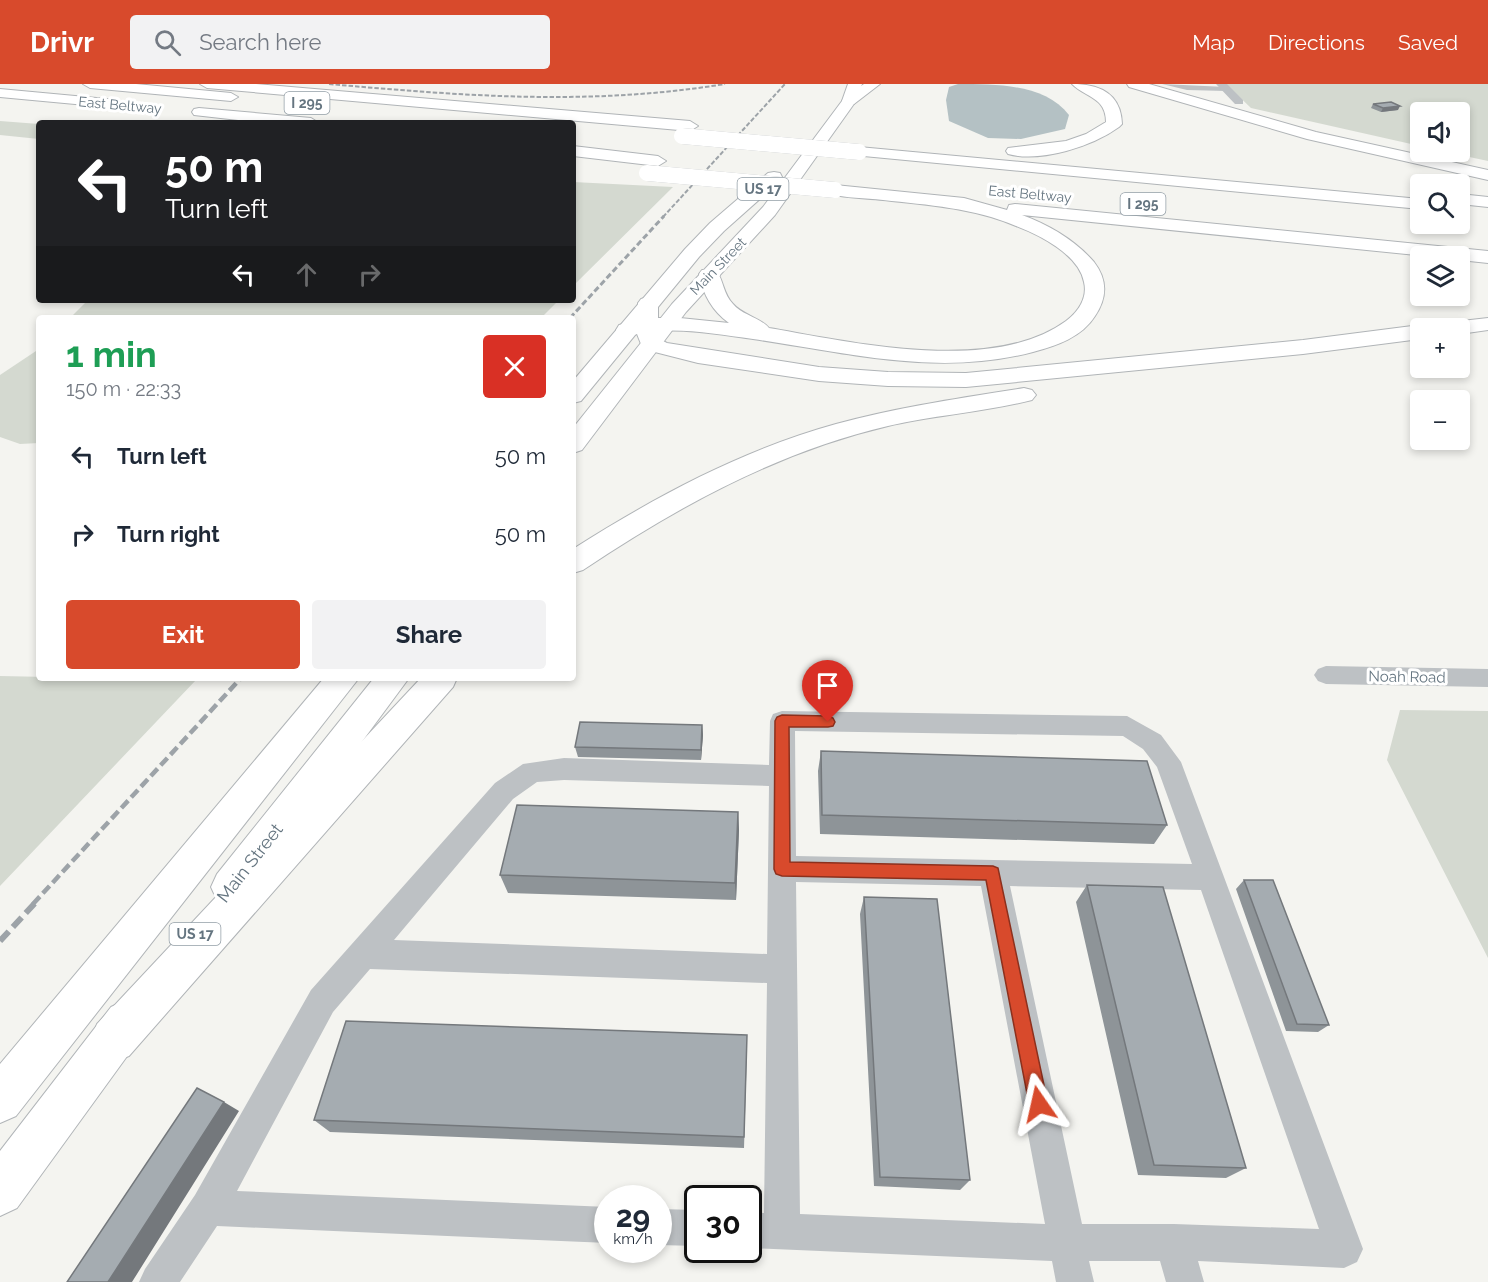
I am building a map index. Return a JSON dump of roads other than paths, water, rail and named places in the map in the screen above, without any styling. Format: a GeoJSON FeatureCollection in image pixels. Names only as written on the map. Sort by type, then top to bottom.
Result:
{"type":"FeatureCollection","features":[{"type":"Feature","properties":{"kind":"main road","name":"East Beltway"},"geometry":{"type":"LineString","coordinates":[[90,84],[490,120]]}},
{"type":"Feature","properties":{"kind":"main road"},"geometry":{"type":"LineString","coordinates":[[207,84],[574,120]]}},
{"type":"Feature","properties":{"kind":"main road","name":"Main Street"},"geometry":{"type":"LineString","coordinates":[[576,440],[648,325],[717,227],[761,191],[793,159],[824,117],[855,84]]}},
{"type":"Feature","properties":{"kind":"main road"},"geometry":{"type":"LineString","coordinates":[[840,99],[873,84]]}},
{"type":"Feature","properties":{"kind":"main road"},"geometry":{"type":"LineString","coordinates":[[975,151],[1057,148],[1077,144],[1101,135],[1114,124],[1115,112],[1108,100],[1079,84]]}},
{"type":"Feature","properties":{"kind":"main road"},"geometry":{"type":"LineString","coordinates":[[1134,84],[1313,136],[1488,175]]}},
{"type":"Feature","properties":{"kind":"main road","name":"East Beltway"},"geometry":{"type":"LineString","coordinates":[[0,93],[130,107],[0,99]]}},
{"type":"Feature","properties":{"kind":"main road","name":"Main Street"},"geometry":{"type":"LineString","coordinates":[[576,393],[648,325],[709,274],[738,246],[769,211],[840,99]]}},
{"type":"Feature","properties":{"kind":"main road","name":"I 295"},"geometry":{"type":"LineString","coordinates":[[183,111],[280,120]]}},
{"type":"Feature","properties":{"kind":"main road"},"geometry":{"type":"LineString","coordinates":[[576,120],[686,131]]}},
{"type":"Feature","properties":{"kind":"main road","name":"East Beltway"},"geometry":{"type":"LineString","coordinates":[[576,127],[686,131],[860,146],[1410,203]]}},
{"type":"Feature","properties":{"kind":"main road"},"geometry":{"type":"LineString","coordinates":[[860,146],[975,151],[1410,195]]}},
{"type":"Feature","properties":{"kind":"main road"},"geometry":{"type":"LineString","coordinates":[[576,152],[653,167]]}},
{"type":"Feature","properties":{"kind":"main road"},"geometry":{"type":"LineString","coordinates":[[576,165],[653,167],[840,184],[944,201],[1488,257]]}},
{"type":"Feature","properties":{"kind":"main road","name":"East Beltway"},"geometry":{"type":"LineString","coordinates":[[840,184],[974,189]]}},
{"type":"Feature","properties":{"kind":"main road","name":"East Beltway"},"geometry":{"type":"LineString","coordinates":[[1009,192],[1147,205]]}},
{"type":"Feature","properties":{"kind":"main road"},"geometry":{"type":"LineString","coordinates":[[648,325],[771,335],[918,358],[957,358],[1003,353],[1039,344],[1064,333],[1087,314],[1095,294],[1093,276],[1080,256],[1038,228],[1010,217],[944,201]]}},
{"type":"Feature","properties":{"kind":"main road"},"geometry":{"type":"LineString","coordinates":[[1470,201],[1488,202]]}},
{"type":"Feature","properties":{"kind":"main road"},"geometry":{"type":"LineString","coordinates":[[1470,208],[1488,210]]}},
{"type":"Feature","properties":{"kind":"main road"},"geometry":{"type":"LineString","coordinates":[[709,274],[711,289],[718,303],[749,326],[771,335]]}},
{"type":"Feature","properties":{"kind":"main road"},"geometry":{"type":"LineString","coordinates":[[1470,326],[1488,324]]}},
{"type":"Feature","properties":{"kind":"main road"},"geometry":{"type":"LineString","coordinates":[[648,325],[660,348],[819,374],[888,380],[966,380],[1410,334]]}},
{"type":"Feature","properties":{"kind":"main road"},"geometry":{"type":"LineString","coordinates":[[576,561],[622,529],[689,492],[744,466],[885,419],[1303,347]]}},
{"type":"Feature","properties":{"kind":"main road","name":"US 17"},"geometry":{"type":"LineString","coordinates":[[0,1100],[341,681]]}},
{"type":"Feature","properties":{"kind":"main road","name":"Main Street"},"geometry":{"type":"LineString","coordinates":[[0,1191],[113,1040],[391,681]]}},
{"type":"Feature","properties":{"kind":"main road"},"geometry":{"type":"LineString","coordinates":[[113,1040],[438,681]]}},
{"type":"Feature","properties":{"kind":"street"},"geometry":{"type":"LineString","coordinates":[[1223,86],[1239,102]]}},
{"type":"Feature","properties":{"kind":"street","name":"Noah Road"},"geometry":{"type":"LineString","coordinates":[[1326,675],[1488,678]]}},
{"type":"Feature","properties":{"kind":"street"},"geometry":{"type":"LineString","coordinates":[[782,721],[1126,726],[1152,742],[1168,762],[1344,1249],[1174,1242],[1067,1243],[765,1231],[782,969],[782,776],[782,721]]}},
{"type":"Feature","properties":{"kind":"street"},"geometry":{"type":"LineString","coordinates":[[158,1282],[208,1208],[322,1001],[504,791],[532,772],[564,769],[782,776]]}},
{"type":"Feature","properties":{"kind":"street"},"geometry":{"type":"LineString","coordinates":[[782,869],[1211,878]]}},
{"type":"Feature","properties":{"kind":"street"},"geometry":{"type":"LineString","coordinates":[[993,873],[1075,1282]]}},
{"type":"Feature","properties":{"kind":"street"},"geometry":{"type":"LineString","coordinates":[[363,954],[782,969]]}},
{"type":"Feature","properties":{"kind":"street"},"geometry":{"type":"LineString","coordinates":[[208,1208],[594,1224]]}},
{"type":"Feature","properties":{"kind":"street"},"geometry":{"type":"LineString","coordinates":[[1174,1242],[1185,1282]]}},
{"type":"Feature","properties":{"kind":"lane"},"geometry":{"type":"LineString","coordinates":[[1165,84],[1186,88],[1223,86]]}},
{"type":"Feature","properties":{"kind":"railway"},"geometry":{"type":"LineString","coordinates":[[329,84],[527,97],[625,95],[725,84]]}},
{"type":"Feature","properties":{"kind":"railway"},"geometry":{"type":"LineString","coordinates":[[663,217],[785,84]]}},
{"type":"Feature","properties":{"kind":"railway"},"geometry":{"type":"LineString","coordinates":[[573,315],[664,216]]}},
{"type":"Feature","properties":{"kind":"railway"},"geometry":{"type":"LineString","coordinates":[[33,904],[238,681]]}},
{"type":"Feature","properties":{"kind":"railway"},"geometry":{"type":"LineString","coordinates":[[0,941],[35,903]]}}]}
